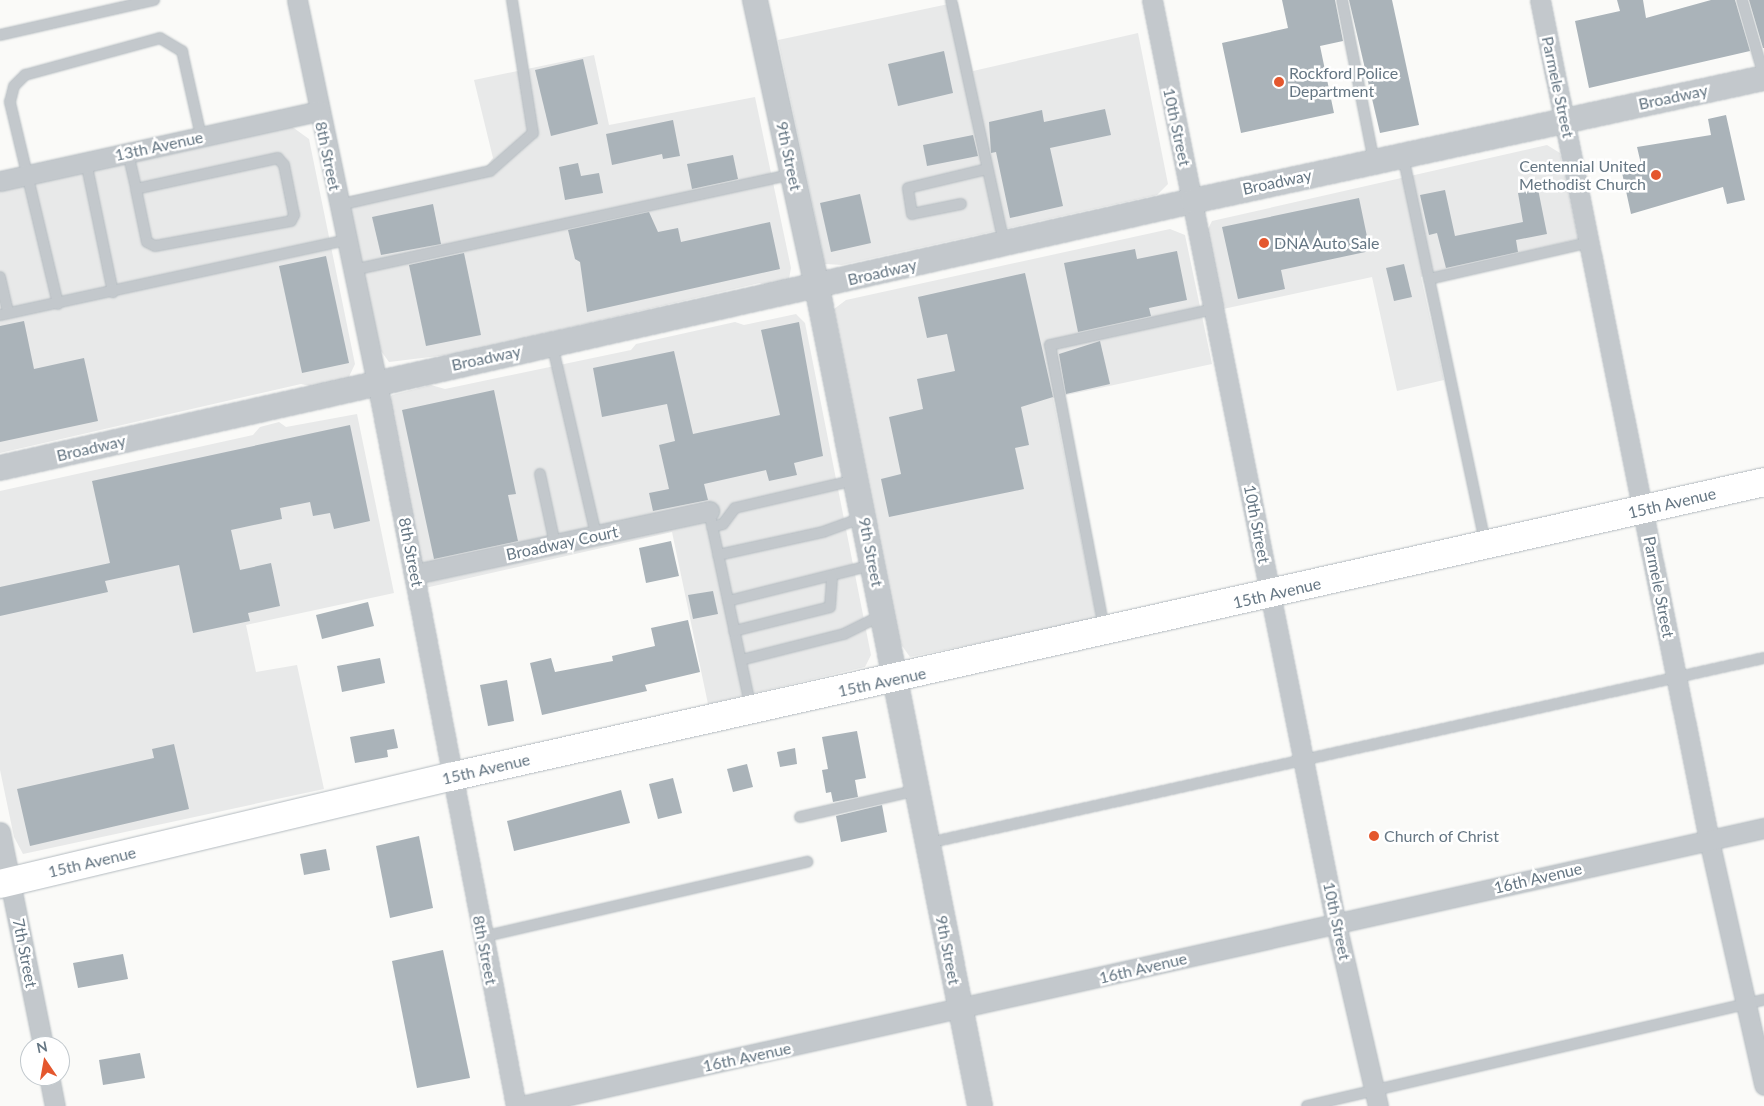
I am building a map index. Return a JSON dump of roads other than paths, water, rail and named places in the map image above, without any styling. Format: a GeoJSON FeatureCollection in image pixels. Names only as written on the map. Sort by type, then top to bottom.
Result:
{"type":"FeatureCollection","features":[{"type":"Feature","properties":{"kind":"main road","name":"15th Avenue"},"geometry":{"type":"LineString","coordinates":[[5,883],[450,777],[1486,547],[1764,482]]}},
{"type":"Feature","properties":{"kind":"street","name":"8th Street"},"geometry":{"type":"LineString","coordinates":[[297,0],[377,382],[415,574],[450,777],[516,1106]]}},
{"type":"Feature","properties":{"kind":"street","name":"9th Street"},"geometry":{"type":"LineString","coordinates":[[755,0],[817,287],[897,679],[980,1106]]}},
{"type":"Feature","properties":{"kind":"street","name":"10th Street"},"geometry":{"type":"LineString","coordinates":[[1152,0],[1306,759],[1336,924],[1376,1098]]}},
{"type":"Feature","properties":{"kind":"street","name":"Parmele Street"},"geometry":{"type":"LineString","coordinates":[[1540,0],[1709,840],[1755,1002],[1764,1085]]}},
{"type":"Feature","properties":{"kind":"street","name":"Broadway"},"geometry":{"type":"LineString","coordinates":[[0,468],[377,382],[817,287],[1192,201],[1764,77]]}},
{"type":"Feature","properties":{"kind":"street","name":"13th Avenue"},"geometry":{"type":"LineString","coordinates":[[0,181],[319,111]]}},
{"type":"Feature","properties":{"kind":"street","name":"Broadway Court"},"geometry":{"type":"LineString","coordinates":[[415,574],[596,535],[711,519]]}},
{"type":"Feature","properties":{"kind":"street","name":"16th Avenue"},"geometry":{"type":"LineString","coordinates":[[521,1106],[960,1010],[1764,828]]}},
{"type":"Feature","properties":{"kind":"street","name":"7th Street"},"geometry":{"type":"LineString","coordinates":[[0,832],[5,883],[41,1036]]}},
{"type":"Feature","properties":{"kind":"street"},"geometry":{"type":"LineString","coordinates":[[51,1086],[55,1106]]}},
{"type":"Feature","properties":{"kind":"lane"},"geometry":{"type":"LineString","coordinates":[[0,35],[154,0]]}},
{"type":"Feature","properties":{"kind":"lane"},"geometry":{"type":"LineString","coordinates":[[339,205],[490,171],[533,133],[512,0]]}},
{"type":"Feature","properties":{"kind":"lane"},"geometry":{"type":"LineString","coordinates":[[951,0],[1004,244]]}},
{"type":"Feature","properties":{"kind":"lane"},"geometry":{"type":"LineString","coordinates":[[1342,0],[1374,161]]}},
{"type":"Feature","properties":{"kind":"lane"},"geometry":{"type":"LineString","coordinates":[[1742,0],[1764,77]]}},
{"type":"Feature","properties":{"kind":"lane"},"geometry":{"type":"LineString","coordinates":[[58,304],[10,102],[14,86],[25,75],[160,38],[182,51],[202,136]]}},
{"type":"Feature","properties":{"kind":"lane"},"geometry":{"type":"LineString","coordinates":[[128,153],[147,242],[155,246],[291,221],[294,215],[284,165],[278,158],[136,189]]}},
{"type":"Feature","properties":{"kind":"lane"},"geometry":{"type":"LineString","coordinates":[[1402,155],[1486,547]]}},
{"type":"Feature","properties":{"kind":"lane"},"geometry":{"type":"LineString","coordinates":[[86,162],[112,292]]}},
{"type":"Feature","properties":{"kind":"lane"},"geometry":{"type":"LineString","coordinates":[[961,204],[912,214],[908,188],[988,169]]}},
{"type":"Feature","properties":{"kind":"lane"},"geometry":{"type":"LineString","coordinates":[[353,270],[793,174]]}},
{"type":"Feature","properties":{"kind":"lane"},"geometry":{"type":"LineString","coordinates":[[0,277],[4,314],[58,304],[348,240]]}},
{"type":"Feature","properties":{"kind":"lane"},"geometry":{"type":"LineString","coordinates":[[1429,279],[1590,242]]}},
{"type":"Feature","properties":{"kind":"lane"},"geometry":{"type":"LineString","coordinates":[[1105,631],[1050,345],[1214,308]]}},
{"type":"Feature","properties":{"kind":"lane"},"geometry":{"type":"LineString","coordinates":[[552,344],[596,535]]}},
{"type":"Feature","properties":{"kind":"lane"},"geometry":{"type":"LineString","coordinates":[[540,474],[555,544]]}},
{"type":"Feature","properties":{"kind":"lane"},"geometry":{"type":"LineString","coordinates":[[711,519],[723,524],[735,508],[856,479]]}},
{"type":"Feature","properties":{"kind":"lane"},"geometry":{"type":"LineString","coordinates":[[718,555],[823,532],[864,517]]}},
{"type":"Feature","properties":{"kind":"lane"},"geometry":{"type":"LineString","coordinates":[[711,519],[751,711]]}},
{"type":"Feature","properties":{"kind":"lane"},"geometry":{"type":"LineString","coordinates":[[728,601],[832,578],[873,564]]}},
{"type":"Feature","properties":{"kind":"lane"},"geometry":{"type":"LineString","coordinates":[[734,631],[830,607],[832,578]]}},
{"type":"Feature","properties":{"kind":"lane"},"geometry":{"type":"LineString","coordinates":[[741,660],[844,634],[883,614]]}},
{"type":"Feature","properties":{"kind":"lane"},"geometry":{"type":"LineString","coordinates":[[928,843],[1764,658]]}},
{"type":"Feature","properties":{"kind":"lane"},"geometry":{"type":"LineString","coordinates":[[800,817],[918,790]]}},
{"type":"Feature","properties":{"kind":"lane"},"geometry":{"type":"LineString","coordinates":[[482,937],[807,862]]}},
{"type":"Feature","properties":{"kind":"lane"},"geometry":{"type":"LineString","coordinates":[[1307,1106],[1376,1098],[1755,1002]]}},
{"type":"Feature","properties":{"kind":"place","name":"Rockford Police Department"},"geometry":{"type":"Point","coordinates":[1279,82]}},
{"type":"Feature","properties":{"kind":"place","name":"Centennial United Methodist Church"},"geometry":{"type":"Point","coordinates":[1656,175]}},
{"type":"Feature","properties":{"kind":"place","name":"DNA Auto Sale"},"geometry":{"type":"Point","coordinates":[1264,243]}},
{"type":"Feature","properties":{"kind":"place","name":"Church of Christ"},"geometry":{"type":"Point","coordinates":[1374,836]}}]}
